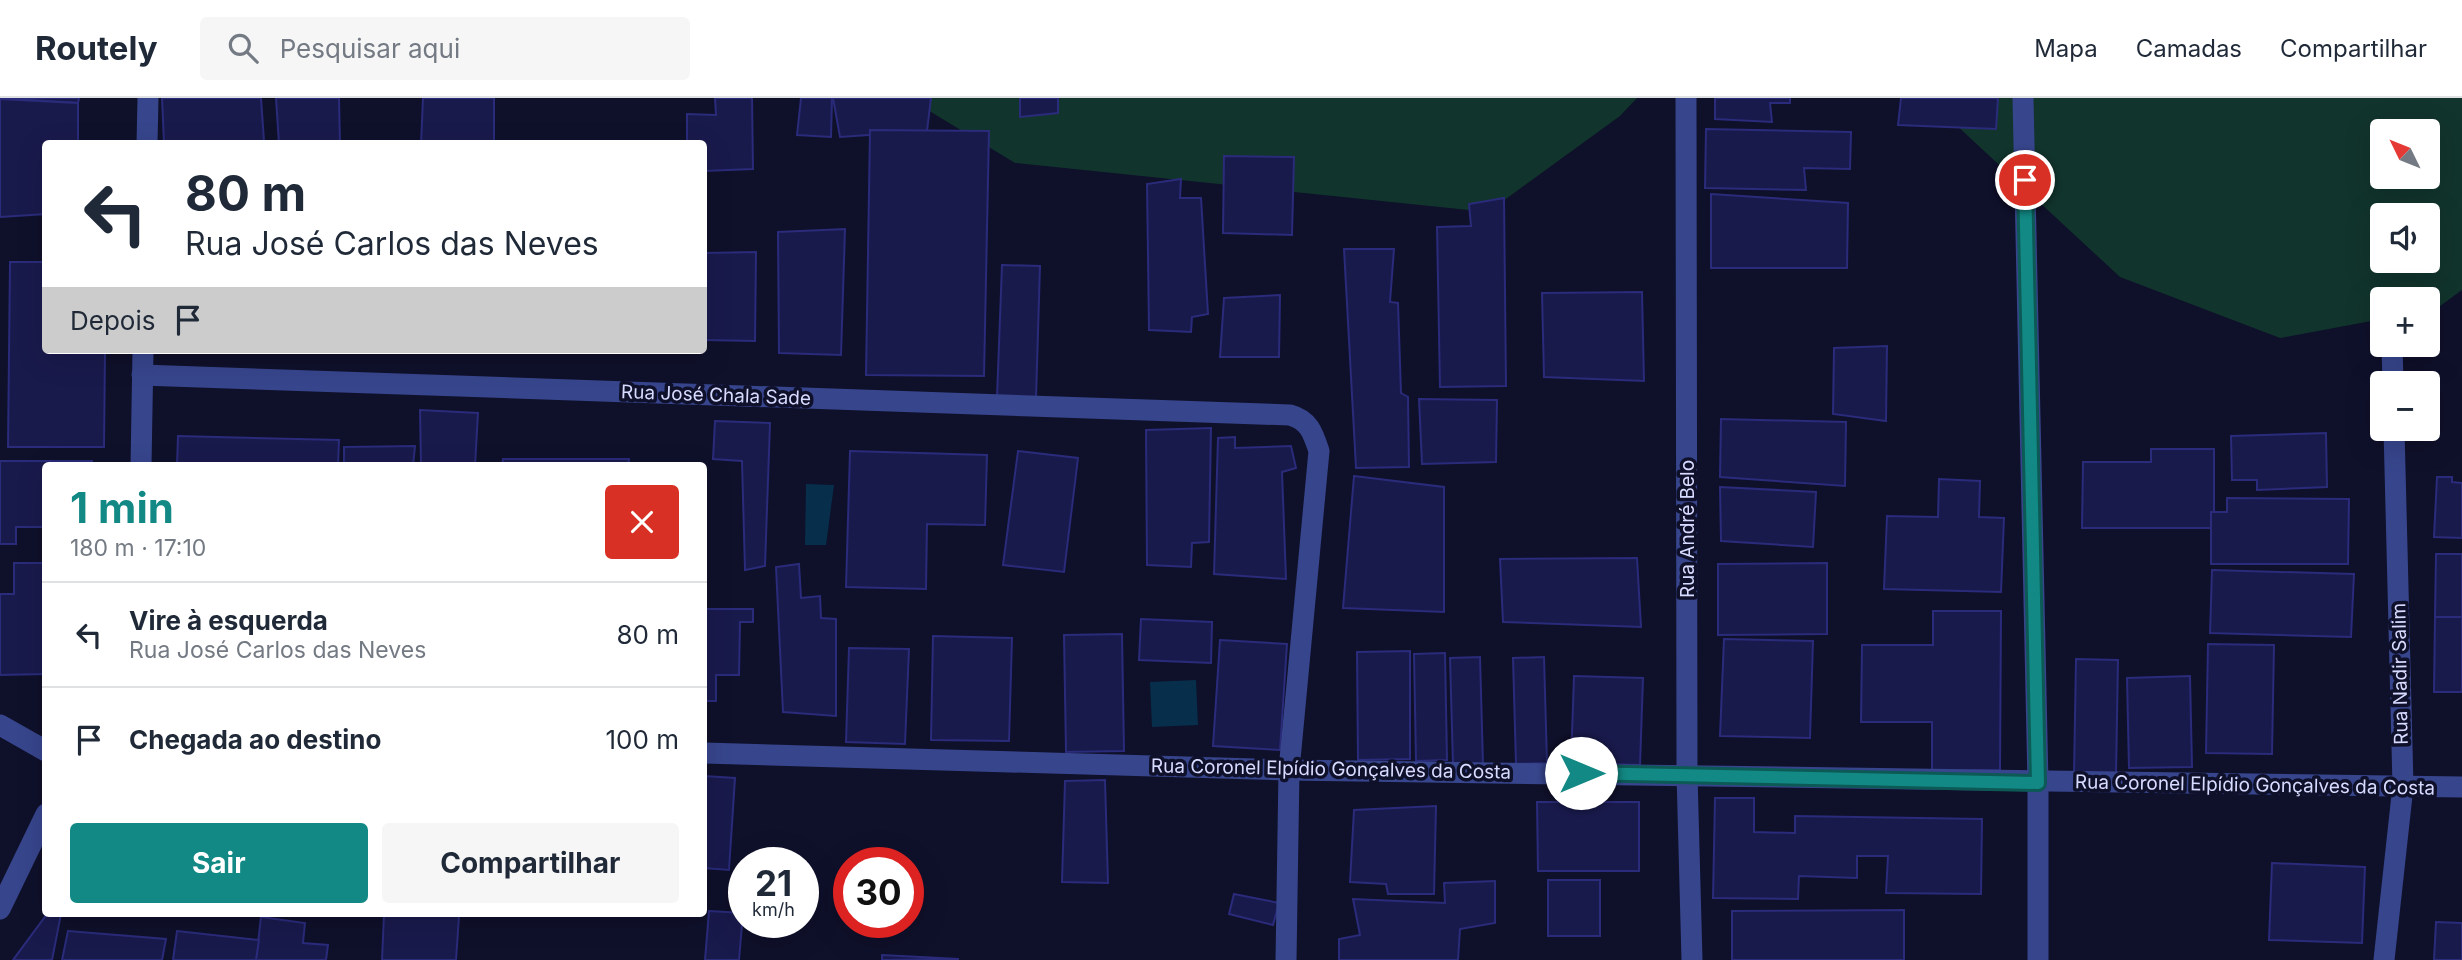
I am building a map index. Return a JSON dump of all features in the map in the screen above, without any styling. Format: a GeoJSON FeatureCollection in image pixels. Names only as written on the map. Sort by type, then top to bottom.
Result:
{"type":"FeatureCollection","features":[{"type":"Feature","properties":{"kind":"street"},"geometry":{"type":"LineString","coordinates":[[147,140],[148,98]]}},
{"type":"Feature","properties":{"kind":"street","name":"Rua André Belo"},"geometry":{"type":"LineString","coordinates":[[1686,98],[1687,774],[1692,960]]}},
{"type":"Feature","properties":{"kind":"street"},"geometry":{"type":"LineString","coordinates":[[2023,98],[2038,783],[2038,960]]}},
{"type":"Feature","properties":{"kind":"street"},"geometry":{"type":"LineString","coordinates":[[141,462],[143,354]]}},
{"type":"Feature","properties":{"kind":"street","name":"Rua José Chala Sade"},"geometry":{"type":"LineString","coordinates":[[142,375],[1290,415],[1302,418],[1312,430],[1319,451],[1289,770]]}},
{"type":"Feature","properties":{"kind":"street","name":"Rua Nadir Salim"},"geometry":{"type":"LineString","coordinates":[[2384,960],[2403,786],[2394,441]]}},
{"type":"Feature","properties":{"kind":"street"},"geometry":{"type":"LineString","coordinates":[[0,725],[42,749]]}},
{"type":"Feature","properties":{"kind":"street","name":"Rua Coronel Elpídio Gonçalves da Costa"},"geometry":{"type":"LineString","coordinates":[[707,753],[1289,770],[1687,774],[2038,783],[2462,788]]}},
{"type":"Feature","properties":{"kind":"street"},"geometry":{"type":"LineString","coordinates":[[1286,960],[1289,770]]}},
{"type":"Feature","properties":{"kind":"street"},"geometry":{"type":"LineString","coordinates":[[0,909],[42,822]]}},
{"type":"Feature","properties":{"kind":"green space"},"geometry":{"type":"Polygon","coordinates":[[[908,98],[1637,98],[1620,116],[1488,212],[1015,163],[908,98]]]}},
{"type":"Feature","properties":{"kind":"green space"},"geometry":{"type":"Polygon","coordinates":[[[1927,98],[2462,98],[2462,290],[2440,306],[2440,287],[2370,287],[2370,321],[2280,338],[2120,277],[1927,98]]]}},
{"type":"Feature","properties":{"kind":"water"},"geometry":{"type":"Polygon","coordinates":[[[806,484],[834,485],[826,545],[805,545],[806,484]]]}},
{"type":"Feature","properties":{"kind":"water"},"geometry":{"type":"Polygon","coordinates":[[[1196,680],[1198,725],[1152,727],[1150,682],[1196,680]]]}},
{"type":"Feature","properties":{"kind":"building"},"geometry":{"type":"Polygon","coordinates":[[[0,98],[79,98],[78,103],[0,98]]]}},
{"type":"Feature","properties":{"kind":"building"},"geometry":{"type":"Polygon","coordinates":[[[162,98],[261,98],[264,140],[164,140],[162,98]]]}},
{"type":"Feature","properties":{"kind":"building"},"geometry":{"type":"Polygon","coordinates":[[[276,98],[339,98],[340,140],[279,140],[276,98]]]}},
{"type":"Feature","properties":{"kind":"building"},"geometry":{"type":"Polygon","coordinates":[[[423,98],[494,98],[494,140],[421,140],[423,98]]]}},
{"type":"Feature","properties":{"kind":"building"},"geometry":{"type":"Polygon","coordinates":[[[715,98],[752,98],[753,169],[707,171],[707,140],[687,140],[687,114],[716,115],[715,98]]]}},
{"type":"Feature","properties":{"kind":"building"},"geometry":{"type":"Polygon","coordinates":[[[801,98],[832,98],[831,137],[797,135],[801,98]]]}},
{"type":"Feature","properties":{"kind":"building"},"geometry":{"type":"Polygon","coordinates":[[[833,98],[931,98],[927,131],[840,137],[833,98]]]}},
{"type":"Feature","properties":{"kind":"building"},"geometry":{"type":"Polygon","coordinates":[[[1020,98],[1058,98],[1058,113],[1020,117],[1020,98]]]}},
{"type":"Feature","properties":{"kind":"building"},"geometry":{"type":"Polygon","coordinates":[[[1715,98],[1790,98],[1790,103],[1770,103],[1772,122],[1715,119],[1715,98]]]}},
{"type":"Feature","properties":{"kind":"building"},"geometry":{"type":"Polygon","coordinates":[[[1901,98],[1998,98],[1996,129],[1898,125],[1901,98]]]}},
{"type":"Feature","properties":{"kind":"building"},"geometry":{"type":"Polygon","coordinates":[[[0,99],[78,103],[78,140],[42,140],[42,214],[0,217],[0,99]]]}},
{"type":"Feature","properties":{"kind":"building"},"geometry":{"type":"Polygon","coordinates":[[[1706,129],[1851,132],[1850,169],[1804,168],[1806,190],[1705,188],[1706,129]]]}},
{"type":"Feature","properties":{"kind":"building"},"geometry":{"type":"Polygon","coordinates":[[[870,130],[989,131],[984,376],[866,375],[870,130]]]}},
{"type":"Feature","properties":{"kind":"building"},"geometry":{"type":"Polygon","coordinates":[[[1224,156],[1294,157],[1292,235],[1223,233],[1224,156]]]}},
{"type":"Feature","properties":{"kind":"building"},"geometry":{"type":"Polygon","coordinates":[[[1181,179],[1180,198],[1201,198],[1208,314],[1192,317],[1191,332],[1149,330],[1147,184],[1181,179]]]}},
{"type":"Feature","properties":{"kind":"building"},"geometry":{"type":"Polygon","coordinates":[[[1711,194],[1848,203],[1847,268],[1711,268],[1711,194]]]}},
{"type":"Feature","properties":{"kind":"building"},"geometry":{"type":"Polygon","coordinates":[[[1504,198],[1506,386],[1440,387],[1437,227],[1471,226],[1469,204],[1504,198]]]}},
{"type":"Feature","properties":{"kind":"building"},"geometry":{"type":"Polygon","coordinates":[[[845,229],[841,355],[779,353],[778,232],[845,229]]]}},
{"type":"Feature","properties":{"kind":"building"},"geometry":{"type":"Polygon","coordinates":[[[1344,249],[1394,249],[1390,302],[1398,303],[1401,393],[1408,397],[1409,467],[1356,468],[1344,249]]]}},
{"type":"Feature","properties":{"kind":"building"},"geometry":{"type":"Polygon","coordinates":[[[756,252],[755,341],[707,340],[707,253],[756,252]]]}},
{"type":"Feature","properties":{"kind":"building"},"geometry":{"type":"Polygon","coordinates":[[[10,262],[42,262],[42,354],[105,354],[104,447],[8,447],[10,262]]]}},
{"type":"Feature","properties":{"kind":"building"},"geometry":{"type":"Polygon","coordinates":[[[1002,265],[1040,266],[1036,398],[997,397],[1002,265]]]}},
{"type":"Feature","properties":{"kind":"building"},"geometry":{"type":"Polygon","coordinates":[[[1642,292],[1644,381],[1544,377],[1542,293],[1642,292]]]}},
{"type":"Feature","properties":{"kind":"building"},"geometry":{"type":"Polygon","coordinates":[[[1280,295],[1279,357],[1220,357],[1224,298],[1280,295]]]}},
{"type":"Feature","properties":{"kind":"building"},"geometry":{"type":"Polygon","coordinates":[[[1887,346],[1886,421],[1833,414],[1834,348],[1887,346]]]}},
{"type":"Feature","properties":{"kind":"building"},"geometry":{"type":"Polygon","coordinates":[[[1419,399],[1497,400],[1496,462],[1422,464],[1419,399]]]}},
{"type":"Feature","properties":{"kind":"building"},"geometry":{"type":"Polygon","coordinates":[[[420,410],[478,413],[475,462],[421,462],[420,410]]]}},
{"type":"Feature","properties":{"kind":"building"},"geometry":{"type":"Polygon","coordinates":[[[1721,419],[1846,422],[1845,486],[1720,477],[1721,419]]]}},
{"type":"Feature","properties":{"kind":"building"},"geometry":{"type":"Polygon","coordinates":[[[715,421],[770,423],[765,566],[745,570],[742,461],[713,459],[715,421]]]}},
{"type":"Feature","properties":{"kind":"building"},"geometry":{"type":"Polygon","coordinates":[[[1211,428],[1209,542],[1192,543],[1191,567],[1147,565],[1146,430],[1211,428]]]}},
{"type":"Feature","properties":{"kind":"building"},"geometry":{"type":"Polygon","coordinates":[[[2326,433],[2327,487],[2257,490],[2257,480],[2232,480],[2231,436],[2326,433]]]}},
{"type":"Feature","properties":{"kind":"building"},"geometry":{"type":"Polygon","coordinates":[[[178,436],[339,440],[338,462],[177,462],[178,436]]]}},
{"type":"Feature","properties":{"kind":"building"},"geometry":{"type":"Polygon","coordinates":[[[1235,437],[1235,448],[1291,446],[1296,468],[1282,472],[1286,579],[1214,574],[1218,438],[1235,437]]]}},
{"type":"Feature","properties":{"kind":"building"},"geometry":{"type":"Polygon","coordinates":[[[415,446],[413,462],[344,462],[344,447],[415,446]]]}},
{"type":"Feature","properties":{"kind":"building"},"geometry":{"type":"Polygon","coordinates":[[[2151,449],[2214,449],[2214,528],[2082,528],[2083,462],[2151,462],[2151,449]]]}},
{"type":"Feature","properties":{"kind":"building"},"geometry":{"type":"Polygon","coordinates":[[[850,451],[987,455],[985,525],[927,524],[926,589],[846,587],[850,451]]]}},
{"type":"Feature","properties":{"kind":"building"},"geometry":{"type":"Polygon","coordinates":[[[1018,451],[1078,458],[1064,572],[1003,565],[1018,451]]]}},
{"type":"Feature","properties":{"kind":"building"},"geometry":{"type":"Polygon","coordinates":[[[503,459],[629,459],[629,462],[503,462],[503,459]]]}},
{"type":"Feature","properties":{"kind":"building"},"geometry":{"type":"Polygon","coordinates":[[[0,461],[92,461],[42,462],[42,527],[16,527],[16,544],[0,544],[0,461]]]}},
{"type":"Feature","properties":{"kind":"building"},"geometry":{"type":"Polygon","coordinates":[[[1354,476],[1444,487],[1444,612],[1343,608],[1354,476]]]}},
{"type":"Feature","properties":{"kind":"building"},"geometry":{"type":"Polygon","coordinates":[[[2437,477],[2452,477],[2452,482],[2462,483],[2462,538],[2434,537],[2437,477]]]}},
{"type":"Feature","properties":{"kind":"building"},"geometry":{"type":"Polygon","coordinates":[[[1939,479],[1980,481],[1979,517],[2004,518],[2001,592],[1884,589],[1887,516],[1938,517],[1939,479]]]}},
{"type":"Feature","properties":{"kind":"building"},"geometry":{"type":"Polygon","coordinates":[[[1720,487],[1816,492],[1813,547],[1721,541],[1720,487]]]}},
{"type":"Feature","properties":{"kind":"building"},"geometry":{"type":"Polygon","coordinates":[[[2227,498],[2349,499],[2348,564],[2211,564],[2211,512],[2227,512],[2227,498]]]}},
{"type":"Feature","properties":{"kind":"building"},"geometry":{"type":"Polygon","coordinates":[[[2436,554],[2462,554],[2462,617],[2435,617],[2436,554]]]}},
{"type":"Feature","properties":{"kind":"building"},"geometry":{"type":"Polygon","coordinates":[[[1637,558],[1641,627],[1503,622],[1500,559],[1637,558]]]}},
{"type":"Feature","properties":{"kind":"building"},"geometry":{"type":"Polygon","coordinates":[[[14,563],[42,563],[42,674],[0,675],[0,594],[14,594],[14,563]]]}},
{"type":"Feature","properties":{"kind":"building"},"geometry":{"type":"Polygon","coordinates":[[[1827,563],[1827,634],[1718,635],[1718,564],[1827,563]]]}},
{"type":"Feature","properties":{"kind":"building"},"geometry":{"type":"Polygon","coordinates":[[[799,564],[801,598],[820,596],[821,618],[836,619],[836,716],[783,712],[776,567],[799,564]]]}},
{"type":"Feature","properties":{"kind":"building"},"geometry":{"type":"Polygon","coordinates":[[[2212,570],[2354,574],[2351,637],[2210,633],[2212,570]]]}},
{"type":"Feature","properties":{"kind":"building"},"geometry":{"type":"Polygon","coordinates":[[[707,609],[753,609],[753,622],[740,622],[739,675],[716,675],[716,701],[707,701],[707,609]]]}},
{"type":"Feature","properties":{"kind":"building"},"geometry":{"type":"Polygon","coordinates":[[[1933,611],[2001,611],[2000,770],[1932,771],[1932,722],[1861,722],[1862,645],[1933,645],[1933,611]]]}},
{"type":"Feature","properties":{"kind":"building"},"geometry":{"type":"Polygon","coordinates":[[[2435,617],[2462,617],[2462,692],[2434,692],[2435,617]]]}},
{"type":"Feature","properties":{"kind":"building"},"geometry":{"type":"Polygon","coordinates":[[[1141,619],[1212,622],[1211,663],[1139,660],[1141,619]]]}},
{"type":"Feature","properties":{"kind":"building"},"geometry":{"type":"Polygon","coordinates":[[[1122,634],[1124,751],[1066,752],[1064,635],[1122,634]]]}},
{"type":"Feature","properties":{"kind":"building"},"geometry":{"type":"Polygon","coordinates":[[[933,636],[1012,638],[1009,741],[931,740],[933,636]]]}},
{"type":"Feature","properties":{"kind":"building"},"geometry":{"type":"Polygon","coordinates":[[[1724,639],[1813,641],[1810,738],[1720,736],[1724,639]]]}},
{"type":"Feature","properties":{"kind":"building"},"geometry":{"type":"Polygon","coordinates":[[[1220,640],[1287,644],[1280,750],[1213,746],[1220,640]]]}},
{"type":"Feature","properties":{"kind":"building"},"geometry":{"type":"Polygon","coordinates":[[[2208,644],[2274,645],[2272,754],[2206,753],[2208,644]]]}},
{"type":"Feature","properties":{"kind":"building"},"geometry":{"type":"Polygon","coordinates":[[[849,648],[909,649],[905,744],[846,742],[849,648]]]}},
{"type":"Feature","properties":{"kind":"building"},"geometry":{"type":"Polygon","coordinates":[[[1410,651],[1410,759],[1358,760],[1357,652],[1410,651]]]}},
{"type":"Feature","properties":{"kind":"building"},"geometry":{"type":"Polygon","coordinates":[[[1445,653],[1447,760],[1416,761],[1414,654],[1445,653]]]}},
{"type":"Feature","properties":{"kind":"building"},"geometry":{"type":"Polygon","coordinates":[[[1480,657],[1483,764],[1453,765],[1450,658],[1480,657]]]}},
{"type":"Feature","properties":{"kind":"building"},"geometry":{"type":"Polygon","coordinates":[[[1544,657],[1547,763],[1516,764],[1513,658],[1544,657]]]}},
{"type":"Feature","properties":{"kind":"building"},"geometry":{"type":"Polygon","coordinates":[[[2076,659],[2118,660],[2116,775],[2074,774],[2076,659]]]}},
{"type":"Feature","properties":{"kind":"building"},"geometry":{"type":"Polygon","coordinates":[[[1574,676],[1643,678],[1640,765],[1571,763],[1574,676]]]}},
{"type":"Feature","properties":{"kind":"building"},"geometry":{"type":"Polygon","coordinates":[[[2190,676],[2192,767],[2129,768],[2127,678],[2190,676]]]}},
{"type":"Feature","properties":{"kind":"building"},"geometry":{"type":"Polygon","coordinates":[[[707,776],[735,778],[728,870],[707,868],[707,776]]]}},
{"type":"Feature","properties":{"kind":"building"},"geometry":{"type":"Polygon","coordinates":[[[1105,780],[1108,883],[1062,882],[1065,781],[1105,780]]]}},
{"type":"Feature","properties":{"kind":"building"},"geometry":{"type":"Polygon","coordinates":[[[1715,798],[1754,798],[1754,832],[1795,833],[1795,816],[1982,819],[1981,894],[1886,893],[1888,856],[1857,856],[1857,878],[1799,876],[1798,899],[1713,898],[1715,798]]]}},
{"type":"Feature","properties":{"kind":"building"},"geometry":{"type":"Polygon","coordinates":[[[1537,802],[1639,802],[1639,871],[1538,871],[1537,802]]]}},
{"type":"Feature","properties":{"kind":"building"},"geometry":{"type":"Polygon","coordinates":[[[1436,806],[1434,894],[1388,894],[1386,884],[1350,882],[1354,810],[1436,806]]]}},
{"type":"Feature","properties":{"kind":"building"},"geometry":{"type":"Polygon","coordinates":[[[2272,863],[2365,867],[2362,943],[2269,940],[2272,863]]]}},
{"type":"Feature","properties":{"kind":"building"},"geometry":{"type":"Polygon","coordinates":[[[1548,880],[1600,880],[1600,936],[1548,936],[1548,880]]]}},
{"type":"Feature","properties":{"kind":"building"},"geometry":{"type":"Polygon","coordinates":[[[1495,881],[1495,923],[1460,929],[1458,960],[1339,960],[1339,939],[1360,935],[1353,899],[1445,903],[1444,883],[1495,881]]]}},
{"type":"Feature","properties":{"kind":"building"},"geometry":{"type":"Polygon","coordinates":[[[1234,894],[1279,903],[1273,925],[1229,914],[1234,894]]]}},
{"type":"Feature","properties":{"kind":"building"},"geometry":{"type":"Polygon","coordinates":[[[1904,910],[1904,960],[1732,960],[1732,911],[1904,910]]]}},
{"type":"Feature","properties":{"kind":"building"},"geometry":{"type":"Polygon","coordinates":[[[709,911],[728,912],[728,938],[741,938],[739,960],[705,960],[709,911]]]}},
{"type":"Feature","properties":{"kind":"building"},"geometry":{"type":"Polygon","coordinates":[[[45,917],[60,917],[52,960],[13,960],[45,917]]]}},
{"type":"Feature","properties":{"kind":"building"},"geometry":{"type":"Polygon","coordinates":[[[261,917],[305,923],[303,943],[328,945],[326,960],[256,960],[261,917]]]}},
{"type":"Feature","properties":{"kind":"building"},"geometry":{"type":"Polygon","coordinates":[[[384,917],[459,917],[456,960],[382,960],[384,917]]]}},
{"type":"Feature","properties":{"kind":"building"},"geometry":{"type":"Polygon","coordinates":[[[2436,922],[2462,923],[2462,960],[2434,960],[2436,922]]]}},
{"type":"Feature","properties":{"kind":"building"},"geometry":{"type":"Polygon","coordinates":[[[68,931],[166,939],[162,960],[62,960],[68,931]]]}},
{"type":"Feature","properties":{"kind":"building"},"geometry":{"type":"Polygon","coordinates":[[[177,931],[259,940],[256,960],[173,960],[177,931]]]}},
{"type":"Feature","properties":{"kind":"building"},"geometry":{"type":"Polygon","coordinates":[[[882,955],[959,959],[882,960],[882,955]]]}},
{"type":"Feature","properties":{"kind":"route"},"geometry":{"type":"LineString","coordinates":[[1581,773],[2038,783],[2025,180]]}}]}
